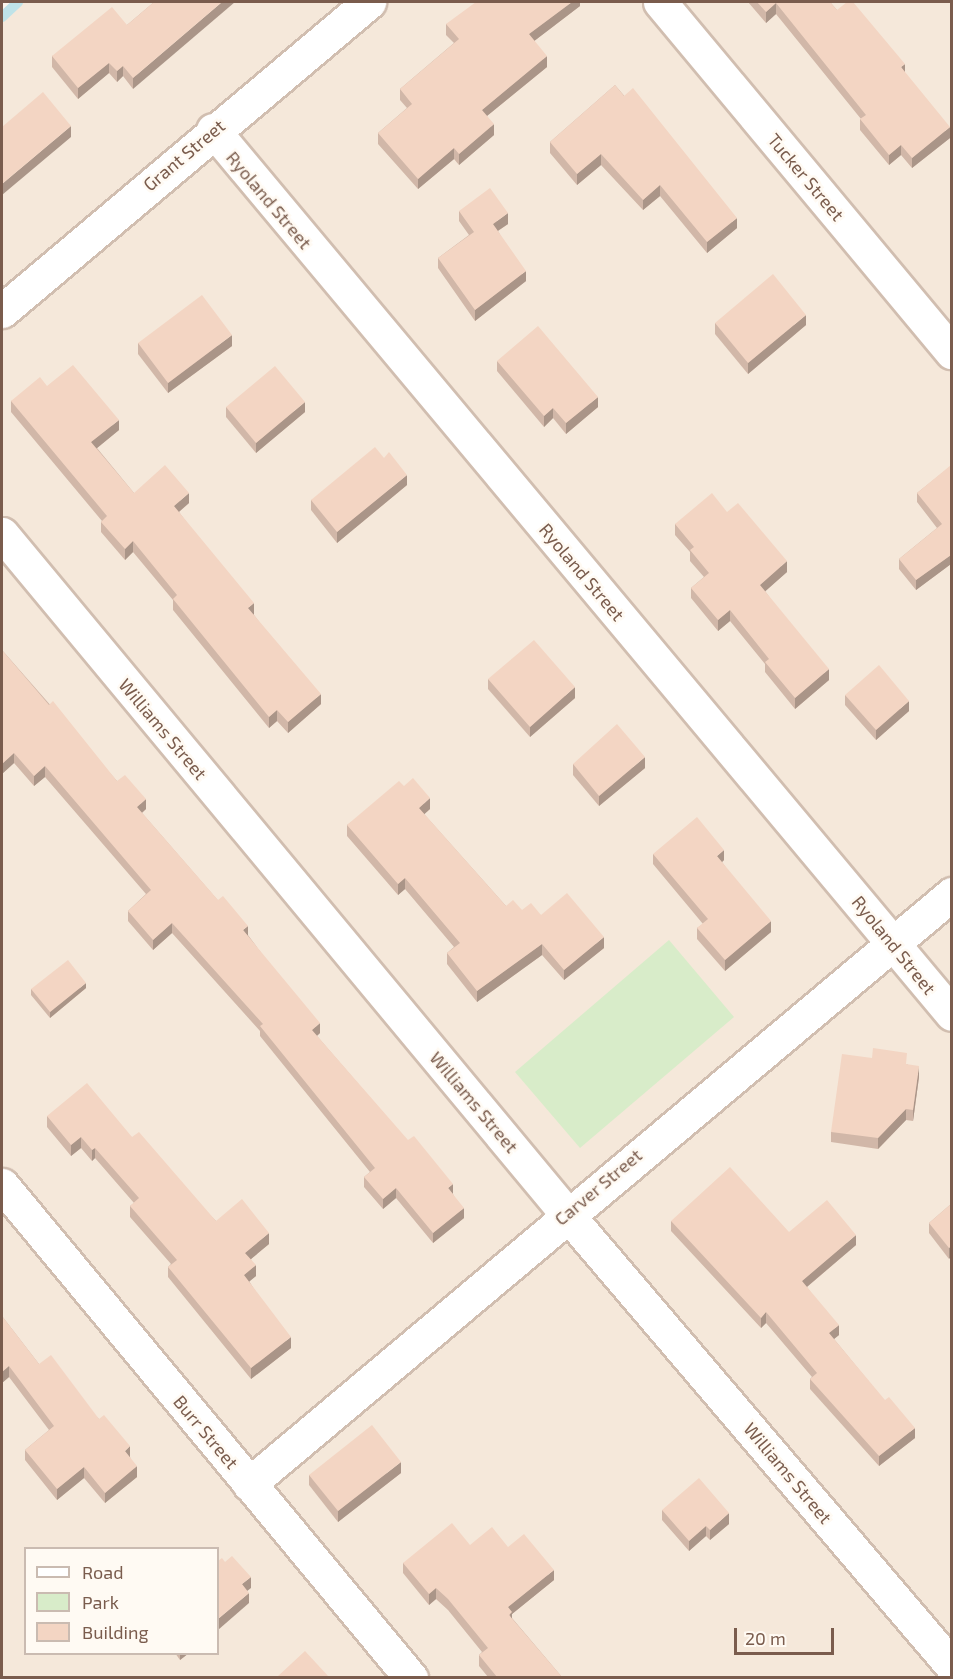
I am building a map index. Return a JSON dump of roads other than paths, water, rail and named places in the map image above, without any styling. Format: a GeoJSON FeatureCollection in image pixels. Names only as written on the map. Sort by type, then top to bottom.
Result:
{"type":"FeatureCollection","features":[{"type":"Feature","properties":{"kind":"street","name":"Grant Street"},"geometry":{"type":"LineString","coordinates":[[2,311],[213,130],[369,2]]}},
{"type":"Feature","properties":{"kind":"street","name":"Tucker Street"},"geometry":{"type":"LineString","coordinates":[[660,2],[951,352]]}},
{"type":"Feature","properties":{"kind":"street","name":"Ryoland Street"},"geometry":{"type":"LineString","coordinates":[[213,130],[951,1014]]}},
{"type":"Feature","properties":{"kind":"street","name":"Williams Street"},"geometry":{"type":"LineString","coordinates":[[2,534],[566,1213],[951,1666]]}},
{"type":"Feature","properties":{"kind":"street","name":"Carver Street"},"geometry":{"type":"LineString","coordinates":[[249,1484],[566,1213],[951,894]]}},
{"type":"Feature","properties":{"kind":"street","name":"Burr Street"},"geometry":{"type":"LineString","coordinates":[[2,1185],[411,1677]]}},
{"type":"Feature","properties":{"kind":"waterway"},"geometry":{"type":"LineString","coordinates":[[2,17],[18,2]]}}]}
